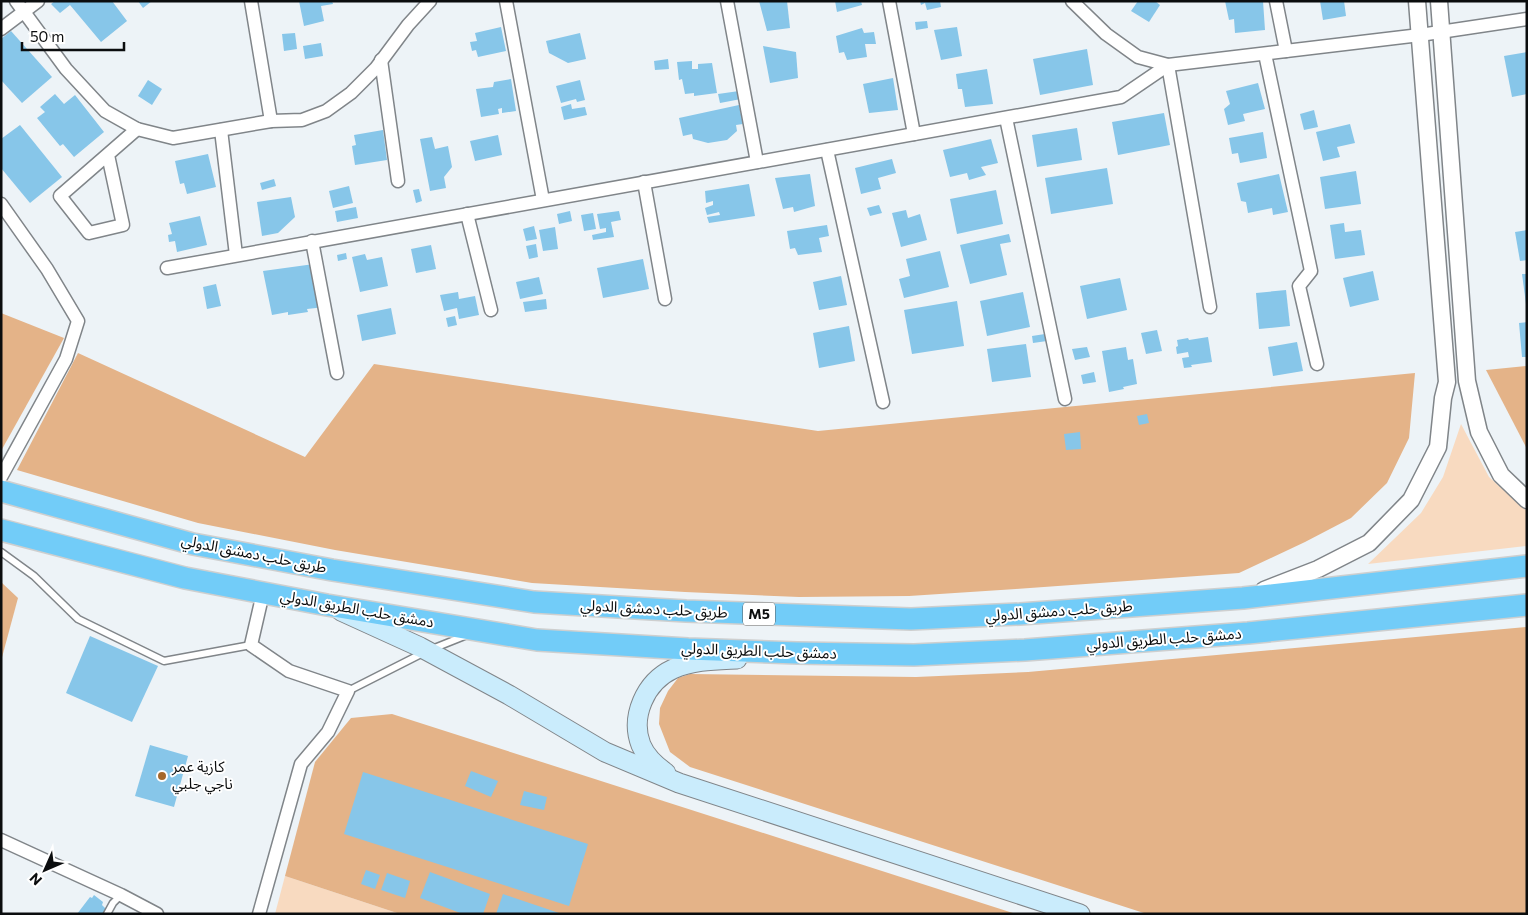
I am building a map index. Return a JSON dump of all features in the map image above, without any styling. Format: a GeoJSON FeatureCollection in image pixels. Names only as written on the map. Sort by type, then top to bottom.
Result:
{"type":"FeatureCollection","features":[{"type":"Feature","properties":{"kind":"highway","name":"طريق حلب دمشق الدولي"},"geometry":{"type":"LineString","coordinates":[[1,491],[193,544],[332,570],[534,602],[686,611],[911,619],[1020,614],[1243,598],[1527,566]]}},
{"type":"Feature","properties":{"kind":"highway","name":"دمشق حلب الطريق الدولي"},"geometry":{"type":"LineString","coordinates":[[1,530],[185,578],[327,605],[537,640],[797,653],[914,655],[1025,650],[1258,632],[1527,605]]}},
{"type":"Feature","properties":{"kind":"main road"},"geometry":{"type":"LineString","coordinates":[[327,605],[427,651],[509,695],[605,752],[679,783],[1080,914]]}},
{"type":"Feature","properties":{"kind":"main road"},"geometry":{"type":"LineString","coordinates":[[679,783],[653,764],[641,746],[636,726],[642,702],[647,691],[655,681],[670,670],[689,663],[797,653]]}},
{"type":"Feature","properties":{"kind":"street"},"geometry":{"type":"LineString","coordinates":[[1,28],[19,6],[38,1]]}},
{"type":"Feature","properties":{"kind":"street"},"geometry":{"type":"LineString","coordinates":[[252,1],[271,121]]}},
{"type":"Feature","properties":{"kind":"street"},"geometry":{"type":"LineString","coordinates":[[19,6],[66,69],[105,111],[137,129],[173,138],[271,121],[302,120],[326,111],[351,93],[430,1]]}},
{"type":"Feature","properties":{"kind":"street"},"geometry":{"type":"LineString","coordinates":[[506,1],[543,200]]}},
{"type":"Feature","properties":{"kind":"street"},"geometry":{"type":"LineString","coordinates":[[727,1],[757,162]]}},
{"type":"Feature","properties":{"kind":"street"},"geometry":{"type":"LineString","coordinates":[[889,1],[914,134]]}},
{"type":"Feature","properties":{"kind":"street"},"geometry":{"type":"LineString","coordinates":[[1072,1],[1106,34],[1138,57],[1168,65],[1420,35],[1527,19]]}},
{"type":"Feature","properties":{"kind":"street"},"geometry":{"type":"LineString","coordinates":[[1276,1],[1286,51]]}},
{"type":"Feature","properties":{"kind":"street"},"geometry":{"type":"LineString","coordinates":[[1243,598],[1318,569],[1369,543],[1411,500],[1438,447],[1446,382],[1417,1]]}},
{"type":"Feature","properties":{"kind":"street"},"geometry":{"type":"LineString","coordinates":[[1439,1],[1467,381],[1479,432],[1502,475],[1527,500]]}},
{"type":"Feature","properties":{"kind":"street"},"geometry":{"type":"LineString","coordinates":[[1265,54],[1311,271],[1299,286],[1317,364]]}},
{"type":"Feature","properties":{"kind":"street"},"geometry":{"type":"LineString","coordinates":[[381,60],[398,180]]}},
{"type":"Feature","properties":{"kind":"street"},"geometry":{"type":"LineString","coordinates":[[167,268],[1121,97],[1168,65]]}},
{"type":"Feature","properties":{"kind":"street"},"geometry":{"type":"LineString","coordinates":[[1168,65],[1210,306]]}},
{"type":"Feature","properties":{"kind":"street"},"geometry":{"type":"LineString","coordinates":[[1006,118],[1065,399]]}},
{"type":"Feature","properties":{"kind":"street"},"geometry":{"type":"LineString","coordinates":[[108,154],[123,224],[89,233],[60,196],[108,154],[137,129]]}},
{"type":"Feature","properties":{"kind":"street"},"geometry":{"type":"LineString","coordinates":[[221,130],[236,255]]}},
{"type":"Feature","properties":{"kind":"street"},"geometry":{"type":"LineString","coordinates":[[827,150],[883,402]]}},
{"type":"Feature","properties":{"kind":"street"},"geometry":{"type":"LineString","coordinates":[[644,182],[665,299]]}},
{"type":"Feature","properties":{"kind":"street"},"geometry":{"type":"LineString","coordinates":[[1,204],[47,269],[78,321],[66,359],[1,477]]}},
{"type":"Feature","properties":{"kind":"street"},"geometry":{"type":"LineString","coordinates":[[467,214],[490,310]]}},
{"type":"Feature","properties":{"kind":"street"},"geometry":{"type":"LineString","coordinates":[[312,241],[337,373]]}},
{"type":"Feature","properties":{"kind":"street"},"geometry":{"type":"LineString","coordinates":[[1443,398],[1470,396]]}},
{"type":"Feature","properties":{"kind":"street"},"geometry":{"type":"LineString","coordinates":[[259,914],[301,764],[328,732],[348,691],[289,671],[251,646],[263,593]]}},
{"type":"Feature","properties":{"kind":"street"},"geometry":{"type":"LineString","coordinates":[[1,840],[121,895],[157,914]]}},
{"type":"Feature","properties":{"kind":"lane"},"geometry":{"type":"LineString","coordinates":[[1,552],[34,576],[78,619],[164,661],[251,646]]}},
{"type":"Feature","properties":{"kind":"lane"},"geometry":{"type":"LineString","coordinates":[[348,691],[427,651],[479,630]]}},
{"type":"Feature","properties":{"kind":"lane"},"geometry":{"type":"LineString","coordinates":[[107,914],[113,903],[121,895]]}},
{"type":"Feature","properties":{"kind":"shaded area"},"geometry":{"type":"Polygon","coordinates":[[[1,313],[64,338],[1,451],[1,313]]]}},
{"type":"Feature","properties":{"kind":"shaded area"},"geometry":{"type":"Polygon","coordinates":[[[78,353],[305,457],[374,364],[818,431],[1415,373],[1409,438],[1387,483],[1351,518],[1239,573],[909,596],[799,597],[532,583],[335,550],[198,523],[17,470],[78,353]]]}},
{"type":"Feature","properties":{"kind":"shaded area"},"geometry":{"type":"Polygon","coordinates":[[[1527,366],[1527,449],[1486,370],[1527,366]]]}},
{"type":"Feature","properties":{"kind":"shaded area"},"geometry":{"type":"Polygon","coordinates":[[[1461,424],[1489,477],[1527,511],[1527,546],[1368,564],[1421,513],[1443,477],[1461,424]]]}},
{"type":"Feature","properties":{"kind":"shaded area"},"geometry":{"type":"Polygon","coordinates":[[[1,582],[18,598],[1,661],[1,582]]]}},
{"type":"Feature","properties":{"kind":"shaded area"},"geometry":{"type":"Polygon","coordinates":[[[1527,627],[1527,914],[1147,914],[690,767],[670,752],[659,724],[660,708],[668,691],[678,678],[690,674],[916,677],[1028,672],[1527,627]]]}},
{"type":"Feature","properties":{"kind":"shaded area"},"geometry":{"type":"Polygon","coordinates":[[[392,714],[1016,914],[400,914],[285,876],[315,762],[351,718],[392,714]]]}},
{"type":"Feature","properties":{"kind":"shaded area"},"geometry":{"type":"Polygon","coordinates":[[[285,876],[400,914],[275,914],[285,876]]]}},
{"type":"Feature","properties":{"kind":"building"},"geometry":{"type":"Polygon","coordinates":[[[55,1],[112,1],[127,21],[101,42],[70,5],[60,13],[51,4],[55,1]]]}},
{"type":"Feature","properties":{"kind":"building"},"geometry":{"type":"Polygon","coordinates":[[[138,1],[152,1],[143,8],[138,1]]]}},
{"type":"Feature","properties":{"kind":"building"},"geometry":{"type":"Polygon","coordinates":[[[299,1],[332,1],[333,4],[321,6],[324,21],[304,26],[299,1]]]}},
{"type":"Feature","properties":{"kind":"building"},"geometry":{"type":"Polygon","coordinates":[[[759,1],[787,1],[790,28],[767,31],[759,1]]]}},
{"type":"Feature","properties":{"kind":"building"},"geometry":{"type":"Polygon","coordinates":[[[835,1],[861,1],[862,5],[837,12],[835,1]]]}},
{"type":"Feature","properties":{"kind":"building"},"geometry":{"type":"Polygon","coordinates":[[[920,1],[940,1],[941,7],[927,10],[925,3],[921,5],[920,1]]]}},
{"type":"Feature","properties":{"kind":"building"},"geometry":{"type":"Polygon","coordinates":[[[1138,1],[1155,1],[1160,5],[1149,22],[1131,11],[1138,1]]]}},
{"type":"Feature","properties":{"kind":"building"},"geometry":{"type":"Polygon","coordinates":[[[1225,1],[1263,1],[1265,30],[1235,33],[1234,19],[1229,20],[1225,1]]]}},
{"type":"Feature","properties":{"kind":"building"},"geometry":{"type":"Polygon","coordinates":[[[1320,1],[1344,1],[1346,16],[1323,20],[1320,1]]]}},
{"type":"Feature","properties":{"kind":"building"},"geometry":{"type":"Polygon","coordinates":[[[927,21],[928,28],[916,30],[915,22],[927,21]]]}},
{"type":"Feature","properties":{"kind":"building"},"geometry":{"type":"Polygon","coordinates":[[[501,27],[506,51],[478,57],[476,50],[472,51],[470,42],[477,41],[475,33],[501,27]]]}},
{"type":"Feature","properties":{"kind":"building"},"geometry":{"type":"Polygon","coordinates":[[[957,27],[962,56],[941,60],[934,30],[957,27]]]}},
{"type":"Feature","properties":{"kind":"building"},"geometry":{"type":"Polygon","coordinates":[[[862,28],[864,33],[874,32],[876,44],[865,44],[867,57],[847,60],[844,52],[839,53],[836,36],[862,28]]]}},
{"type":"Feature","properties":{"kind":"building"},"geometry":{"type":"Polygon","coordinates":[[[11,31],[52,77],[22,103],[1,80],[1,39],[11,31]]]}},
{"type":"Feature","properties":{"kind":"building"},"geometry":{"type":"Polygon","coordinates":[[[295,33],[297,49],[284,51],[282,34],[295,33]]]}},
{"type":"Feature","properties":{"kind":"building"},"geometry":{"type":"Polygon","coordinates":[[[580,33],[586,59],[568,63],[549,53],[546,41],[580,33]]]}},
{"type":"Feature","properties":{"kind":"building"},"geometry":{"type":"Polygon","coordinates":[[[321,43],[323,56],[305,59],[303,46],[321,43]]]}},
{"type":"Feature","properties":{"kind":"building"},"geometry":{"type":"Polygon","coordinates":[[[763,46],[796,52],[798,78],[770,83],[763,46]]]}},
{"type":"Feature","properties":{"kind":"building"},"geometry":{"type":"Polygon","coordinates":[[[1087,49],[1093,85],[1040,95],[1033,59],[1087,49]]]}},
{"type":"Feature","properties":{"kind":"building"},"geometry":{"type":"Polygon","coordinates":[[[1527,52],[1527,94],[1512,97],[1504,56],[1527,52]]]}},
{"type":"Feature","properties":{"kind":"building"},"geometry":{"type":"Polygon","coordinates":[[[668,59],[669,69],[655,70],[654,61],[668,59]]]}},
{"type":"Feature","properties":{"kind":"building"},"geometry":{"type":"Polygon","coordinates":[[[692,61],[692,69],[698,69],[698,64],[712,63],[717,93],[694,96],[694,93],[685,94],[682,79],[679,80],[677,62],[692,61]]]}},
{"type":"Feature","properties":{"kind":"building"},"geometry":{"type":"Polygon","coordinates":[[[987,69],[993,104],[965,107],[962,89],[958,89],[956,74],[987,69]]]}},
{"type":"Feature","properties":{"kind":"building"},"geometry":{"type":"Polygon","coordinates":[[[893,78],[898,110],[869,113],[863,84],[893,78]]]}},
{"type":"Feature","properties":{"kind":"building"},"geometry":{"type":"Polygon","coordinates":[[[511,79],[516,111],[502,113],[502,108],[498,109],[499,114],[481,117],[476,89],[493,87],[494,82],[511,79]]]}},
{"type":"Feature","properties":{"kind":"building"},"geometry":{"type":"Polygon","coordinates":[[[148,80],[162,89],[152,105],[138,96],[148,80]]]}},
{"type":"Feature","properties":{"kind":"building"},"geometry":{"type":"Polygon","coordinates":[[[580,80],[585,100],[577,102],[576,99],[561,103],[556,86],[580,80]]]}},
{"type":"Feature","properties":{"kind":"building"},"geometry":{"type":"Polygon","coordinates":[[[1258,83],[1265,109],[1243,114],[1245,121],[1228,125],[1224,109],[1230,104],[1226,91],[1258,83]]]}},
{"type":"Feature","properties":{"kind":"building"},"geometry":{"type":"Polygon","coordinates":[[[739,91],[741,99],[720,103],[718,94],[739,91]]]}},
{"type":"Feature","properties":{"kind":"building"},"geometry":{"type":"Polygon","coordinates":[[[55,94],[64,104],[75,95],[104,132],[74,157],[63,144],[60,146],[37,118],[45,112],[40,107],[55,94]]]}},
{"type":"Feature","properties":{"kind":"building"},"geometry":{"type":"Polygon","coordinates":[[[571,104],[572,109],[585,107],[587,115],[564,120],[561,107],[571,104]]]}},
{"type":"Feature","properties":{"kind":"building"},"geometry":{"type":"Polygon","coordinates":[[[739,105],[743,124],[736,125],[737,131],[727,140],[708,143],[693,139],[692,134],[683,136],[679,118],[739,105]]]}},
{"type":"Feature","properties":{"kind":"building"},"geometry":{"type":"Polygon","coordinates":[[[1314,110],[1318,127],[1304,130],[1300,114],[1314,110]]]}},
{"type":"Feature","properties":{"kind":"building"},"geometry":{"type":"Polygon","coordinates":[[[1164,113],[1170,145],[1118,155],[1112,122],[1164,113]]]}},
{"type":"Feature","properties":{"kind":"building"},"geometry":{"type":"Polygon","coordinates":[[[1350,124],[1355,143],[1337,147],[1340,157],[1323,161],[1316,132],[1350,124]]]}},
{"type":"Feature","properties":{"kind":"building"},"geometry":{"type":"Polygon","coordinates":[[[20,125],[62,177],[30,203],[1,168],[1,139],[20,125]]]}},
{"type":"Feature","properties":{"kind":"building"},"geometry":{"type":"Polygon","coordinates":[[[1077,128],[1082,160],[1037,167],[1032,135],[1077,128]]]}},
{"type":"Feature","properties":{"kind":"building"},"geometry":{"type":"Polygon","coordinates":[[[383,130],[387,160],[355,165],[352,146],[356,145],[354,135],[383,130]]]}},
{"type":"Feature","properties":{"kind":"building"},"geometry":{"type":"Polygon","coordinates":[[[1263,132],[1267,158],[1240,163],[1238,153],[1232,154],[1229,138],[1263,132]]]}},
{"type":"Feature","properties":{"kind":"building"},"geometry":{"type":"Polygon","coordinates":[[[498,135],[502,155],[475,161],[470,141],[498,135]]]}},
{"type":"Feature","properties":{"kind":"building"},"geometry":{"type":"Polygon","coordinates":[[[432,137],[435,149],[448,146],[452,167],[444,177],[446,188],[430,191],[420,139],[432,137]]]}},
{"type":"Feature","properties":{"kind":"building"},"geometry":{"type":"Polygon","coordinates":[[[991,139],[998,163],[981,167],[986,175],[969,180],[967,173],[950,177],[943,150],[991,139]]]}},
{"type":"Feature","properties":{"kind":"building"},"geometry":{"type":"Polygon","coordinates":[[[208,154],[216,187],[187,194],[184,183],[180,184],[175,161],[208,154]]]}},
{"type":"Feature","properties":{"kind":"building"},"geometry":{"type":"Polygon","coordinates":[[[892,159],[896,173],[878,178],[881,189],[861,194],[855,168],[892,159]]]}},
{"type":"Feature","properties":{"kind":"building"},"geometry":{"type":"Polygon","coordinates":[[[1107,168],[1113,204],[1051,214],[1045,178],[1107,168]]]}},
{"type":"Feature","properties":{"kind":"building"},"geometry":{"type":"Polygon","coordinates":[[[1356,171],[1361,204],[1325,209],[1320,177],[1356,171]]]}},
{"type":"Feature","properties":{"kind":"building"},"geometry":{"type":"Polygon","coordinates":[[[810,174],[815,206],[794,212],[793,207],[783,209],[775,178],[810,174]]]}},
{"type":"Feature","properties":{"kind":"building"},"geometry":{"type":"Polygon","coordinates":[[[1279,174],[1288,212],[1273,215],[1272,208],[1248,213],[1246,202],[1241,201],[1237,183],[1279,174]]]}},
{"type":"Feature","properties":{"kind":"building"},"geometry":{"type":"Polygon","coordinates":[[[274,179],[276,186],[262,190],[260,183],[274,179]]]}},
{"type":"Feature","properties":{"kind":"building"},"geometry":{"type":"Polygon","coordinates":[[[749,184],[755,216],[709,223],[707,217],[720,215],[719,212],[707,215],[705,208],[713,205],[713,201],[706,203],[705,191],[749,184]]]}},
{"type":"Feature","properties":{"kind":"building"},"geometry":{"type":"Polygon","coordinates":[[[349,186],[353,203],[333,208],[329,191],[349,186]]]}},
{"type":"Feature","properties":{"kind":"building"},"geometry":{"type":"Polygon","coordinates":[[[419,189],[422,201],[416,203],[413,190],[419,189]]]}},
{"type":"Feature","properties":{"kind":"building"},"geometry":{"type":"Polygon","coordinates":[[[996,190],[1003,224],[957,234],[950,199],[996,190]]]}},
{"type":"Feature","properties":{"kind":"building"},"geometry":{"type":"Polygon","coordinates":[[[291,197],[295,217],[278,233],[262,236],[257,202],[291,197]]]}},
{"type":"Feature","properties":{"kind":"building"},"geometry":{"type":"Polygon","coordinates":[[[879,205],[882,213],[870,216],[867,208],[879,205]]]}},
{"type":"Feature","properties":{"kind":"building"},"geometry":{"type":"Polygon","coordinates":[[[356,207],[358,218],[337,222],[335,211],[356,207]]]}},
{"type":"Feature","properties":{"kind":"building"},"geometry":{"type":"Polygon","coordinates":[[[906,210],[908,218],[920,214],[927,240],[901,247],[892,213],[906,210]]]}},
{"type":"Feature","properties":{"kind":"building"},"geometry":{"type":"Polygon","coordinates":[[[570,211],[572,221],[559,224],[557,214],[570,211]]]}},
{"type":"Feature","properties":{"kind":"building"},"geometry":{"type":"Polygon","coordinates":[[[619,211],[621,220],[611,222],[614,237],[593,240],[592,235],[606,232],[606,228],[600,229],[597,214],[619,211]]]}},
{"type":"Feature","properties":{"kind":"building"},"geometry":{"type":"Polygon","coordinates":[[[593,213],[596,229],[584,231],[581,215],[593,213]]]}},
{"type":"Feature","properties":{"kind":"building"},"geometry":{"type":"Polygon","coordinates":[[[200,216],[207,245],[177,252],[175,241],[169,242],[168,235],[172,234],[169,223],[200,216]]]}},
{"type":"Feature","properties":{"kind":"building"},"geometry":{"type":"Polygon","coordinates":[[[1344,223],[1345,232],[1361,230],[1365,255],[1335,259],[1330,225],[1344,223]]]}},
{"type":"Feature","properties":{"kind":"building"},"geometry":{"type":"Polygon","coordinates":[[[827,225],[829,236],[819,238],[822,252],[798,255],[795,248],[790,249],[787,231],[827,225]]]}},
{"type":"Feature","properties":{"kind":"building"},"geometry":{"type":"Polygon","coordinates":[[[534,226],[537,239],[526,241],[523,229],[534,226]]]}},
{"type":"Feature","properties":{"kind":"building"},"geometry":{"type":"Polygon","coordinates":[[[555,227],[558,249],[543,251],[539,230],[555,227]]]}},
{"type":"Feature","properties":{"kind":"building"},"geometry":{"type":"Polygon","coordinates":[[[1527,230],[1527,260],[1520,261],[1515,232],[1527,230]]]}},
{"type":"Feature","properties":{"kind":"building"},"geometry":{"type":"Polygon","coordinates":[[[1009,234],[1011,242],[1000,244],[1007,275],[970,284],[960,245],[1009,234]]]}},
{"type":"Feature","properties":{"kind":"building"},"geometry":{"type":"Polygon","coordinates":[[[536,244],[538,257],[529,259],[526,246],[536,244]]]}},
{"type":"Feature","properties":{"kind":"building"},"geometry":{"type":"Polygon","coordinates":[[[431,245],[436,269],[416,273],[411,249],[431,245]]]}},
{"type":"Feature","properties":{"kind":"building"},"geometry":{"type":"Polygon","coordinates":[[[940,251],[949,287],[904,298],[899,279],[910,276],[906,259],[940,251]]]}},
{"type":"Feature","properties":{"kind":"building"},"geometry":{"type":"Polygon","coordinates":[[[346,253],[347,259],[338,261],[337,255],[346,253]]]}},
{"type":"Feature","properties":{"kind":"building"},"geometry":{"type":"Polygon","coordinates":[[[365,254],[367,260],[382,257],[388,286],[360,292],[352,257],[365,254]]]}},
{"type":"Feature","properties":{"kind":"building"},"geometry":{"type":"Polygon","coordinates":[[[643,259],[649,289],[603,298],[597,268],[643,259]]]}},
{"type":"Feature","properties":{"kind":"building"},"geometry":{"type":"Polygon","coordinates":[[[314,264],[325,307],[307,309],[308,312],[288,315],[288,312],[272,315],[263,271],[314,264]]]}},
{"type":"Feature","properties":{"kind":"building"},"geometry":{"type":"Polygon","coordinates":[[[1373,271],[1379,300],[1350,307],[1343,278],[1373,271]]]}},
{"type":"Feature","properties":{"kind":"building"},"geometry":{"type":"Polygon","coordinates":[[[1522,274],[1527,274],[1527,304],[1526,304],[1522,274]]]}},
{"type":"Feature","properties":{"kind":"building"},"geometry":{"type":"Polygon","coordinates":[[[841,276],[847,305],[819,310],[813,282],[841,276]]]}},
{"type":"Feature","properties":{"kind":"building"},"geometry":{"type":"Polygon","coordinates":[[[539,277],[543,294],[520,299],[516,282],[539,277]]]}},
{"type":"Feature","properties":{"kind":"building"},"geometry":{"type":"Polygon","coordinates":[[[1120,278],[1127,310],[1087,319],[1080,286],[1120,278]]]}},
{"type":"Feature","properties":{"kind":"building"},"geometry":{"type":"Polygon","coordinates":[[[216,284],[221,306],[207,309],[203,287],[216,284]]]}},
{"type":"Feature","properties":{"kind":"building"},"geometry":{"type":"Polygon","coordinates":[[[1286,290],[1290,326],[1259,329],[1256,293],[1286,290]]]}},
{"type":"Feature","properties":{"kind":"building"},"geometry":{"type":"Polygon","coordinates":[[[458,292],[459,299],[475,296],[479,315],[459,319],[457,308],[444,311],[440,295],[458,292]]]}},
{"type":"Feature","properties":{"kind":"building"},"geometry":{"type":"Polygon","coordinates":[[[1023,292],[1030,327],[987,336],[980,301],[1023,292]]]}},
{"type":"Feature","properties":{"kind":"building"},"geometry":{"type":"Polygon","coordinates":[[[546,299],[547,309],[525,312],[523,302],[546,299]]]}},
{"type":"Feature","properties":{"kind":"building"},"geometry":{"type":"Polygon","coordinates":[[[957,301],[964,346],[912,354],[904,310],[957,301]]]}},
{"type":"Feature","properties":{"kind":"building"},"geometry":{"type":"Polygon","coordinates":[[[391,308],[396,334],[362,341],[357,315],[391,308]]]}},
{"type":"Feature","properties":{"kind":"building"},"geometry":{"type":"Polygon","coordinates":[[[455,316],[457,325],[448,327],[446,318],[455,316]]]}},
{"type":"Feature","properties":{"kind":"building"},"geometry":{"type":"Polygon","coordinates":[[[1527,322],[1527,357],[1522,357],[1519,323],[1527,322]]]}},
{"type":"Feature","properties":{"kind":"building"},"geometry":{"type":"Polygon","coordinates":[[[849,326],[855,361],[819,368],[813,333],[849,326]]]}},
{"type":"Feature","properties":{"kind":"building"},"geometry":{"type":"Polygon","coordinates":[[[1157,330],[1162,351],[1146,354],[1141,333],[1157,330]]]}},
{"type":"Feature","properties":{"kind":"building"},"geometry":{"type":"Polygon","coordinates":[[[1045,334],[1047,341],[1033,343],[1032,336],[1045,334]]]}},
{"type":"Feature","properties":{"kind":"building"},"geometry":{"type":"Polygon","coordinates":[[[1208,337],[1212,362],[1184,368],[1182,358],[1189,357],[1188,352],[1177,354],[1177,340],[1208,337]]]}},
{"type":"Feature","properties":{"kind":"building"},"geometry":{"type":"Polygon","coordinates":[[[1297,342],[1303,371],[1273,376],[1268,347],[1297,342]]]}},
{"type":"Feature","properties":{"kind":"building"},"geometry":{"type":"Polygon","coordinates":[[[1026,344],[1031,377],[992,382],[987,349],[1026,344]]]}},
{"type":"Feature","properties":{"kind":"building"},"geometry":{"type":"Polygon","coordinates":[[[1087,347],[1090,357],[1075,360],[1072,349],[1087,347]]]}},
{"type":"Feature","properties":{"kind":"building"},"geometry":{"type":"Polygon","coordinates":[[[1126,347],[1128,360],[1133,359],[1137,384],[1109,392],[1102,351],[1126,347]]]}},
{"type":"Feature","properties":{"kind":"building"},"geometry":{"type":"Polygon","coordinates":[[[1094,372],[1096,382],[1083,384],[1081,375],[1094,372]]]}},
{"type":"Feature","properties":{"kind":"building"},"geometry":{"type":"Polygon","coordinates":[[[1147,414],[1149,423],[1139,425],[1137,416],[1147,414]]]}},
{"type":"Feature","properties":{"kind":"building"},"geometry":{"type":"Polygon","coordinates":[[[1080,432],[1081,449],[1066,450],[1064,434],[1080,432]]]}},
{"type":"Feature","properties":{"kind":"building"},"geometry":{"type":"Polygon","coordinates":[[[90,636],[158,666],[132,722],[66,693],[90,636]]]}},
{"type":"Feature","properties":{"kind":"building","name":"كازية عمر ناجي جلبي"},"geometry":{"type":"Polygon","coordinates":[[[150,745],[188,756],[174,807],[135,796],[150,745]]]}},
{"type":"Feature","properties":{"kind":"building"},"geometry":{"type":"Polygon","coordinates":[[[471,771],[498,781],[491,797],[465,786],[471,771]]]}},
{"type":"Feature","properties":{"kind":"building"},"geometry":{"type":"Polygon","coordinates":[[[363,772],[588,844],[569,906],[344,834],[363,772]]]}},
{"type":"Feature","properties":{"kind":"building"},"geometry":{"type":"Polygon","coordinates":[[[524,791],[547,797],[544,810],[520,805],[524,791]]]}},
{"type":"Feature","properties":{"kind":"building"},"geometry":{"type":"Polygon","coordinates":[[[366,870],[380,875],[375,889],[361,884],[366,870]]]}},
{"type":"Feature","properties":{"kind":"building"},"geometry":{"type":"Polygon","coordinates":[[[430,872],[490,894],[483,914],[463,914],[420,898],[430,872]]]}},
{"type":"Feature","properties":{"kind":"building"},"geometry":{"type":"Polygon","coordinates":[[[387,873],[410,881],[405,898],[381,890],[387,873]]]}},
{"type":"Feature","properties":{"kind":"building"},"geometry":{"type":"Polygon","coordinates":[[[503,894],[559,913],[559,914],[496,914],[503,894]]]}},
{"type":"Feature","properties":{"kind":"building"},"geometry":{"type":"Polygon","coordinates":[[[94,895],[103,902],[102,905],[106,909],[103,914],[77,914],[90,897],[92,898],[94,895]]]}},
{"type":"Feature","properties":{"kind":"place","name":"كازية عمر ناجي جلبي"},"geometry":{"type":"Point","coordinates":[162,776]}}]}
